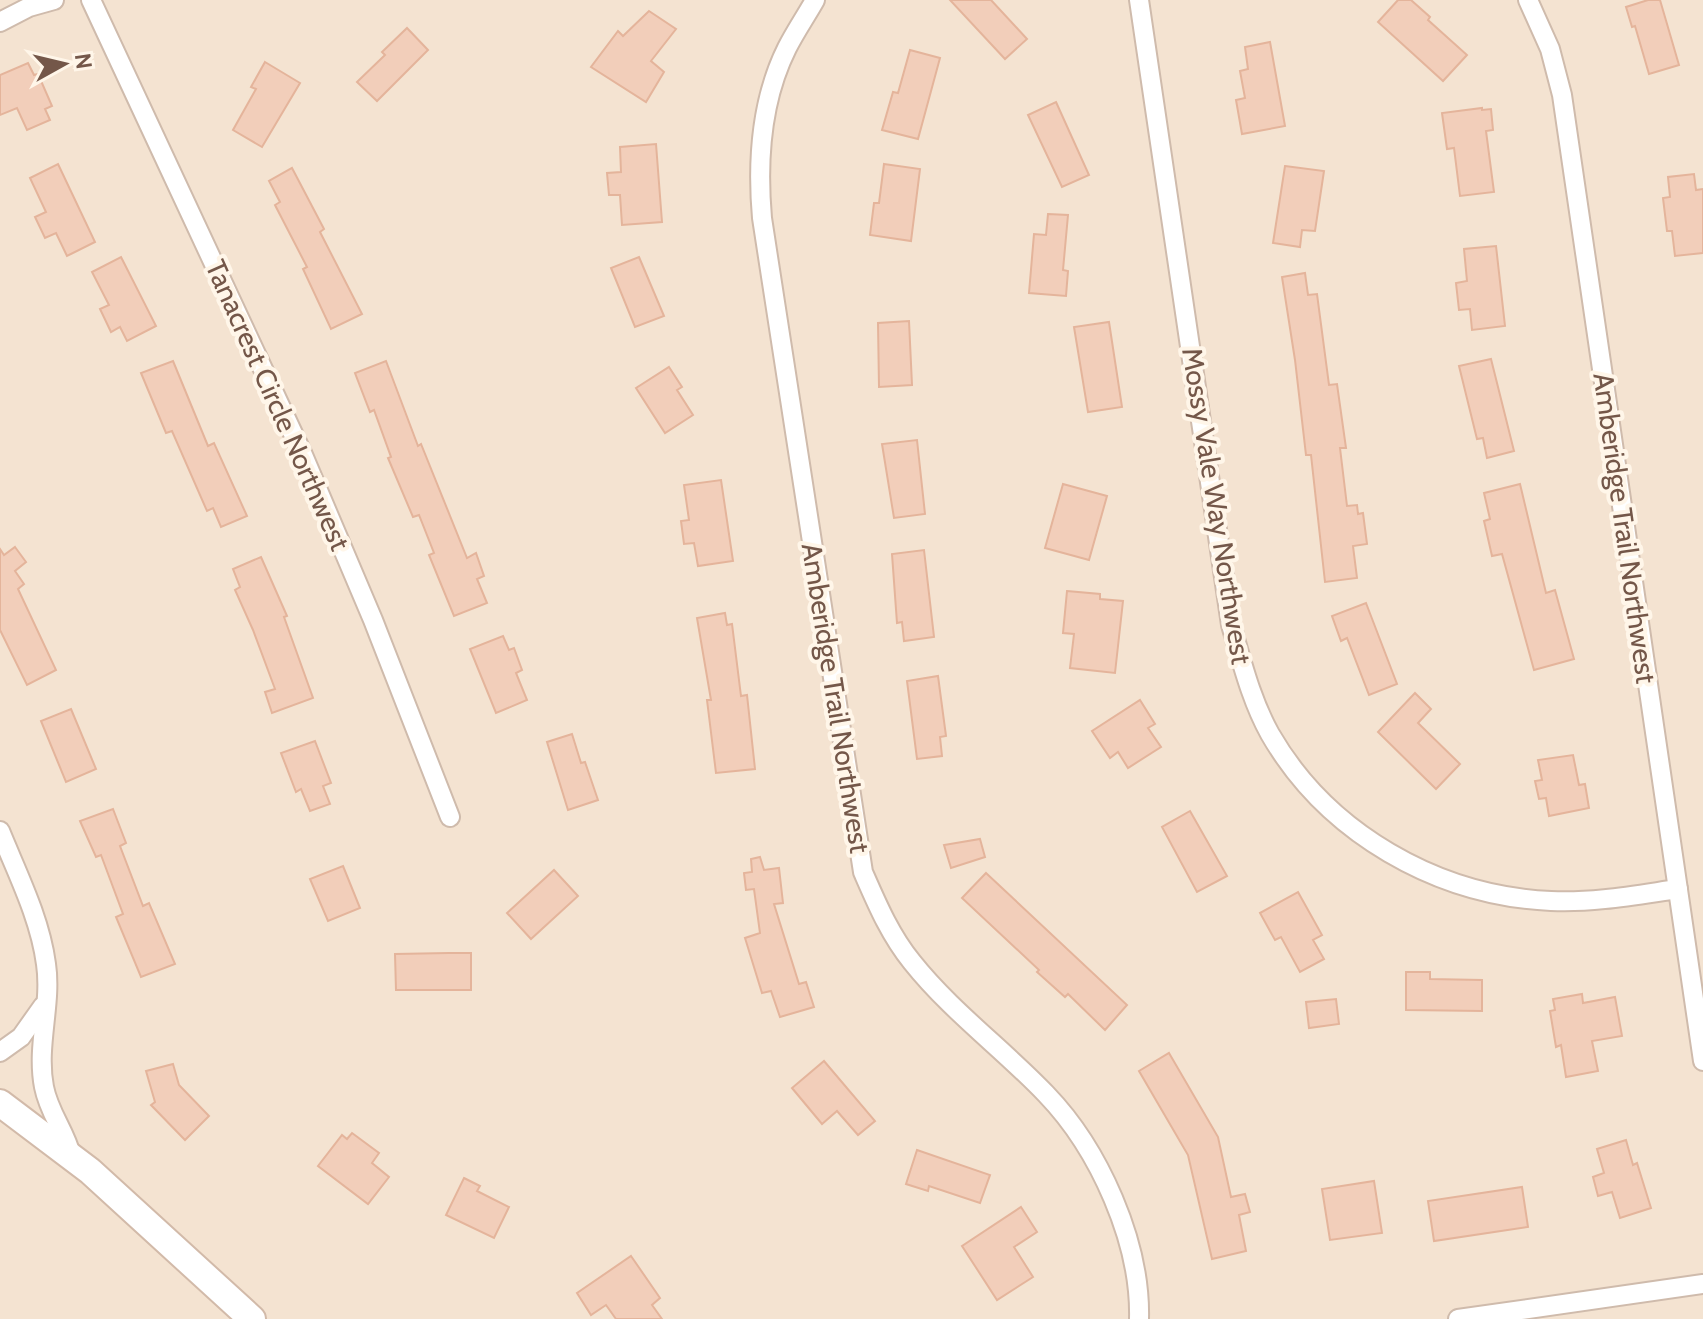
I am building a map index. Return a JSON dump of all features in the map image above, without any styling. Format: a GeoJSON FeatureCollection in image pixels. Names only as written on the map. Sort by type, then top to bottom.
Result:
{"type":"FeatureCollection","features":[{"type":"Feature","properties":{"kind":"street"},"geometry":{"type":"LineString","coordinates":[[0,22],[29,7],[54,0]]}},
{"type":"Feature","properties":{"kind":"street","name":"Tanacrest Circle Northwest"},"geometry":{"type":"LineString","coordinates":[[91,0],[303,455],[373,620],[450,817]]}},
{"type":"Feature","properties":{"kind":"street","name":"Amberidge Trail Northwest"},"geometry":{"type":"LineString","coordinates":[[815,0],[786,50],[765,114],[758,177],[863,872],[884,921],[911,962],[1048,1096],[1097,1163],[1119,1212],[1132,1258],[1139,1319]]}},
{"type":"Feature","properties":{"kind":"street","name":"Mossy Vale Way Northwest"},"geometry":{"type":"LineString","coordinates":[[1139,0],[1231,625],[1247,683],[1269,733],[1303,783],[1335,815],[1385,851],[1441,878],[1495,894],[1550,901],[1600,900],[1678,889]]}},
{"type":"Feature","properties":{"kind":"street","name":"Amberidge Trail Northwest"},"geometry":{"type":"LineString","coordinates":[[1528,0],[1550,49],[1562,95],[1703,1061]]}},
{"type":"Feature","properties":{"kind":"street"},"geometry":{"type":"LineString","coordinates":[[0,831],[37,924],[47,966],[41,1055],[43,1084],[52,1117],[71,1155]]}},
{"type":"Feature","properties":{"kind":"street"},"geometry":{"type":"LineString","coordinates":[[0,1052],[21,1037],[45,1003]]}},
{"type":"Feature","properties":{"kind":"street"},"geometry":{"type":"LineString","coordinates":[[0,1103],[71,1155],[252,1319]]}},
{"type":"Feature","properties":{"kind":"street"},"geometry":{"type":"LineString","coordinates":[[1458,1319],[1703,1284]]}},
{"type":"Feature","properties":{"kind":"shaded area"},"geometry":{"type":"Polygon","coordinates":[[[0,0],[1703,0],[1703,1319],[0,1319],[0,0]]]}},
{"type":"Feature","properties":{"kind":"building"},"geometry":{"type":"Polygon","coordinates":[[[950,0],[991,0],[1027,39],[1005,59],[950,0]]]}},
{"type":"Feature","properties":{"kind":"building"},"geometry":{"type":"Polygon","coordinates":[[[1398,0],[1411,0],[1467,55],[1443,81],[1378,22],[1398,0]]]}},
{"type":"Feature","properties":{"kind":"building"},"geometry":{"type":"Polygon","coordinates":[[[1648,0],[1660,0],[1679,65],[1649,74],[1626,7],[1648,0]]]}},
{"type":"Feature","properties":{"kind":"building"},"geometry":{"type":"Polygon","coordinates":[[[649,11],[676,29],[651,61],[664,72],[646,102],[591,67],[618,31],[623,36],[649,11]]]}},
{"type":"Feature","properties":{"kind":"building"},"geometry":{"type":"Polygon","coordinates":[[[407,28],[428,50],[377,101],[357,82],[407,28]]]}},
{"type":"Feature","properties":{"kind":"building"},"geometry":{"type":"Polygon","coordinates":[[[1270,42],[1285,126],[1242,134],[1236,100],[1245,98],[1240,71],[1248,69],[1245,47],[1270,42]]]}},
{"type":"Feature","properties":{"kind":"building"},"geometry":{"type":"Polygon","coordinates":[[[910,50],[940,58],[918,139],[882,130],[893,92],[898,93],[910,50]]]}},
{"type":"Feature","properties":{"kind":"building"},"geometry":{"type":"Polygon","coordinates":[[[265,62],[300,83],[262,147],[233,130],[256,89],[251,87],[265,62]]]}},
{"type":"Feature","properties":{"kind":"building"},"geometry":{"type":"Polygon","coordinates":[[[28,63],[34,75],[38,74],[52,106],[45,109],[50,120],[27,130],[17,108],[0,115],[0,75],[28,63]]]}},
{"type":"Feature","properties":{"kind":"building"},"geometry":{"type":"Polygon","coordinates":[[[1056,102],[1089,175],[1062,187],[1028,115],[1056,102]]]}},
{"type":"Feature","properties":{"kind":"building"},"geometry":{"type":"Polygon","coordinates":[[[1491,109],[1493,130],[1486,131],[1494,192],[1460,196],[1454,148],[1447,149],[1442,113],[1491,109]]]}},
{"type":"Feature","properties":{"kind":"building"},"geometry":{"type":"Polygon","coordinates":[[[656,144],[662,222],[622,225],[620,195],[609,195],[607,173],[621,172],[620,147],[656,144]]]}},
{"type":"Feature","properties":{"kind":"building"},"geometry":{"type":"Polygon","coordinates":[[[58,164],[95,242],[67,256],[56,233],[45,238],[35,217],[46,212],[30,178],[58,164]]]}},
{"type":"Feature","properties":{"kind":"building"},"geometry":{"type":"Polygon","coordinates":[[[884,164],[920,169],[911,241],[870,235],[874,203],[879,203],[884,164]]]}},
{"type":"Feature","properties":{"kind":"building"},"geometry":{"type":"Polygon","coordinates":[[[1285,166],[1324,171],[1315,231],[1302,230],[1300,247],[1273,243],[1285,166]]]}},
{"type":"Feature","properties":{"kind":"building"},"geometry":{"type":"Polygon","coordinates":[[[292,168],[324,229],[320,232],[362,314],[331,329],[303,269],[307,267],[275,205],[280,202],[269,181],[292,168]]]}},
{"type":"Feature","properties":{"kind":"building"},"geometry":{"type":"Polygon","coordinates":[[[1694,174],[1696,190],[1703,189],[1703,253],[1675,256],[1672,231],[1667,231],[1663,198],[1670,197],[1668,177],[1694,174]]]}},
{"type":"Feature","properties":{"kind":"building"},"geometry":{"type":"Polygon","coordinates":[[[1048,214],[1068,215],[1063,270],[1068,271],[1066,296],[1029,293],[1034,234],[1046,235],[1048,214]]]}},
{"type":"Feature","properties":{"kind":"building"},"geometry":{"type":"Polygon","coordinates":[[[1496,246],[1505,326],[1472,330],[1470,309],[1459,310],[1456,283],[1467,281],[1464,249],[1496,246]]]}},
{"type":"Feature","properties":{"kind":"building"},"geometry":{"type":"Polygon","coordinates":[[[121,257],[156,326],[127,341],[120,327],[111,332],[100,309],[109,305],[92,272],[121,257]]]}},
{"type":"Feature","properties":{"kind":"building"},"geometry":{"type":"Polygon","coordinates":[[[639,257],[664,316],[635,327],[611,268],[639,257]]]}},
{"type":"Feature","properties":{"kind":"building"},"geometry":{"type":"Polygon","coordinates":[[[1305,273],[1308,295],[1317,294],[1329,385],[1337,384],[1346,448],[1340,448],[1347,506],[1357,505],[1358,514],[1363,513],[1367,544],[1353,546],[1357,578],[1325,582],[1311,455],[1306,455],[1282,277],[1305,273]]]}},
{"type":"Feature","properties":{"kind":"building"},"geometry":{"type":"Polygon","coordinates":[[[909,321],[912,385],[879,387],[878,323],[909,321]]]}},
{"type":"Feature","properties":{"kind":"building"},"geometry":{"type":"Polygon","coordinates":[[[1109,322],[1122,407],[1088,412],[1074,327],[1109,322]]]}},
{"type":"Feature","properties":{"kind":"building"},"geometry":{"type":"Polygon","coordinates":[[[1491,359],[1514,451],[1487,458],[1483,438],[1477,439],[1459,366],[1491,359]]]}},
{"type":"Feature","properties":{"kind":"building"},"geometry":{"type":"Polygon","coordinates":[[[173,361],[208,446],[214,443],[247,516],[221,527],[213,508],[207,511],[172,431],[166,433],[141,373],[173,361]]]}},
{"type":"Feature","properties":{"kind":"building"},"geometry":{"type":"Polygon","coordinates":[[[386,361],[418,446],[421,444],[467,558],[476,553],[484,576],[477,579],[487,603],[454,616],[429,555],[434,553],[419,515],[413,517],[388,458],[391,457],[374,410],[370,412],[355,373],[386,361]]]}},
{"type":"Feature","properties":{"kind":"building"},"geometry":{"type":"Polygon","coordinates":[[[669,367],[682,387],[677,390],[693,415],[665,433],[636,388],[669,367]]]}},
{"type":"Feature","properties":{"kind":"building"},"geometry":{"type":"Polygon","coordinates":[[[917,440],[925,514],[894,518],[882,444],[917,440]]]}},
{"type":"Feature","properties":{"kind":"building"},"geometry":{"type":"Polygon","coordinates":[[[721,480],[733,561],[698,566],[694,543],[684,544],[681,521],[689,520],[684,485],[721,480]]]}},
{"type":"Feature","properties":{"kind":"building"},"geometry":{"type":"Polygon","coordinates":[[[1063,484],[1107,496],[1089,560],[1045,548],[1063,484]]]}},
{"type":"Feature","properties":{"kind":"building"},"geometry":{"type":"Polygon","coordinates":[[[1520,484],[1546,593],[1555,590],[1574,659],[1534,670],[1502,554],[1492,556],[1484,521],[1490,519],[1484,493],[1520,484]]]}},
{"type":"Feature","properties":{"kind":"building"},"geometry":{"type":"Polygon","coordinates":[[[15,547],[26,562],[15,571],[24,584],[18,589],[56,670],[27,685],[0,630],[0,549],[4,555],[15,547]]]}},
{"type":"Feature","properties":{"kind":"building"},"geometry":{"type":"Polygon","coordinates":[[[924,550],[934,637],[904,641],[902,622],[897,623],[892,554],[924,550]]]}},
{"type":"Feature","properties":{"kind":"building"},"geometry":{"type":"Polygon","coordinates":[[[261,557],[287,616],[284,617],[313,698],[272,713],[265,692],[275,689],[235,590],[240,587],[233,569],[261,557]]]}},
{"type":"Feature","properties":{"kind":"building"},"geometry":{"type":"Polygon","coordinates":[[[1067,591],[1100,594],[1100,599],[1123,601],[1115,673],[1070,668],[1074,634],[1063,633],[1067,591]]]}},
{"type":"Feature","properties":{"kind":"building"},"geometry":{"type":"Polygon","coordinates":[[[1366,603],[1397,684],[1369,695],[1347,638],[1341,641],[1332,616],[1366,603]]]}},
{"type":"Feature","properties":{"kind":"building"},"geometry":{"type":"Polygon","coordinates":[[[725,613],[727,625],[732,624],[741,696],[747,695],[755,769],[716,773],[707,700],[711,700],[697,618],[725,613]]]}},
{"type":"Feature","properties":{"kind":"building"},"geometry":{"type":"Polygon","coordinates":[[[503,636],[509,650],[514,648],[522,670],[516,673],[527,700],[496,713],[470,649],[503,636]]]}},
{"type":"Feature","properties":{"kind":"building"},"geometry":{"type":"Polygon","coordinates":[[[938,676],[946,736],[940,737],[942,756],[917,759],[907,681],[938,676]]]}},
{"type":"Feature","properties":{"kind":"building"},"geometry":{"type":"Polygon","coordinates":[[[1415,693],[1431,709],[1418,723],[1460,764],[1436,789],[1378,732],[1415,693]]]}},
{"type":"Feature","properties":{"kind":"building"},"geometry":{"type":"Polygon","coordinates":[[[1140,700],[1155,724],[1148,728],[1161,747],[1128,768],[1118,752],[1110,758],[1092,731],[1140,700]]]}},
{"type":"Feature","properties":{"kind":"building"},"geometry":{"type":"Polygon","coordinates":[[[71,709],[96,769],[66,782],[41,721],[71,709]]]}},
{"type":"Feature","properties":{"kind":"building"},"geometry":{"type":"Polygon","coordinates":[[[572,734],[598,800],[568,810],[547,742],[572,734]]]}},
{"type":"Feature","properties":{"kind":"building"},"geometry":{"type":"Polygon","coordinates":[[[315,741],[331,783],[323,786],[330,804],[310,811],[301,789],[296,792],[281,753],[315,741]]]}},
{"type":"Feature","properties":{"kind":"building"},"geometry":{"type":"Polygon","coordinates":[[[1573,755],[1579,785],[1585,784],[1589,808],[1549,816],[1546,798],[1539,799],[1535,781],[1542,780],[1538,760],[1573,755]]]}},
{"type":"Feature","properties":{"kind":"building"},"geometry":{"type":"Polygon","coordinates":[[[113,809],[126,843],[120,846],[143,906],[149,903],[175,964],[141,977],[116,917],[123,914],[101,855],[96,857],[80,821],[113,809]]]}},
{"type":"Feature","properties":{"kind":"building"},"geometry":{"type":"Polygon","coordinates":[[[1190,811],[1227,876],[1197,892],[1162,827],[1190,811]]]}},
{"type":"Feature","properties":{"kind":"building"},"geometry":{"type":"Polygon","coordinates":[[[980,839],[985,857],[951,868],[944,845],[980,839]]]}},
{"type":"Feature","properties":{"kind":"building"},"geometry":{"type":"Polygon","coordinates":[[[760,857],[764,870],[779,868],[783,903],[774,904],[799,984],[806,982],[814,1007],[780,1017],[771,991],[762,993],[745,938],[760,933],[754,889],[746,890],[744,873],[752,872],[751,859],[760,857]]]}},
{"type":"Feature","properties":{"kind":"building"},"geometry":{"type":"Polygon","coordinates":[[[343,866],[360,908],[328,921],[310,879],[343,866]]]}},
{"type":"Feature","properties":{"kind":"building"},"geometry":{"type":"Polygon","coordinates":[[[554,870],[578,896],[531,939],[507,913],[554,870]]]}},
{"type":"Feature","properties":{"kind":"building"},"geometry":{"type":"Polygon","coordinates":[[[986,873],[1127,1005],[1105,1030],[1068,994],[1065,997],[1037,972],[1039,970],[962,898],[986,873]]]}},
{"type":"Feature","properties":{"kind":"building"},"geometry":{"type":"Polygon","coordinates":[[[1298,892],[1322,935],[1313,940],[1324,959],[1300,972],[1281,937],[1275,940],[1260,913],[1298,892]]]}},
{"type":"Feature","properties":{"kind":"building"},"geometry":{"type":"Polygon","coordinates":[[[471,953],[471,990],[396,990],[395,954],[471,953]]]}},
{"type":"Feature","properties":{"kind":"building"},"geometry":{"type":"Polygon","coordinates":[[[1406,972],[1430,972],[1430,979],[1482,980],[1482,1011],[1406,1010],[1406,972]]]}},
{"type":"Feature","properties":{"kind":"building"},"geometry":{"type":"Polygon","coordinates":[[[1582,994],[1583,1003],[1615,997],[1622,1036],[1592,1041],[1598,1071],[1566,1077],[1561,1045],[1556,1047],[1550,1011],[1555,1010],[1553,999],[1582,994]]]}},
{"type":"Feature","properties":{"kind":"building"},"geometry":{"type":"Polygon","coordinates":[[[1336,999],[1339,1024],[1309,1028],[1306,1002],[1336,999]]]}},
{"type":"Feature","properties":{"kind":"building"},"geometry":{"type":"Polygon","coordinates":[[[1169,1053],[1218,1137],[1231,1197],[1245,1194],[1250,1212],[1239,1215],[1246,1251],[1212,1259],[1188,1155],[1139,1071],[1169,1053]]]}},
{"type":"Feature","properties":{"kind":"building"},"geometry":{"type":"Polygon","coordinates":[[[824,1061],[875,1121],[858,1135],[837,1111],[822,1124],[792,1088],[824,1061]]]}},
{"type":"Feature","properties":{"kind":"building"},"geometry":{"type":"Polygon","coordinates":[[[173,1064],[179,1085],[209,1116],[185,1140],[151,1105],[155,1102],[146,1071],[173,1064]]]}},
{"type":"Feature","properties":{"kind":"building"},"geometry":{"type":"Polygon","coordinates":[[[352,1133],[379,1153],[372,1163],[389,1177],[368,1204],[318,1166],[342,1135],[347,1139],[352,1133]]]}},
{"type":"Feature","properties":{"kind":"building"},"geometry":{"type":"Polygon","coordinates":[[[1626,1140],[1651,1208],[1620,1218],[1612,1192],[1598,1196],[1593,1177],[1604,1173],[1597,1149],[1626,1140]]]}},
{"type":"Feature","properties":{"kind":"building"},"geometry":{"type":"Polygon","coordinates":[[[917,1150],[990,1175],[980,1203],[929,1186],[928,1191],[906,1184],[917,1150]]]}},
{"type":"Feature","properties":{"kind":"building"},"geometry":{"type":"Polygon","coordinates":[[[464,1178],[480,1186],[477,1191],[509,1207],[494,1238],[446,1215],[464,1178]]]}},
{"type":"Feature","properties":{"kind":"building"},"geometry":{"type":"Polygon","coordinates":[[[1374,1181],[1382,1233],[1330,1240],[1322,1189],[1374,1181]]]}},
{"type":"Feature","properties":{"kind":"building"},"geometry":{"type":"Polygon","coordinates":[[[1522,1187],[1528,1227],[1434,1241],[1428,1201],[1522,1187]]]}},
{"type":"Feature","properties":{"kind":"building"},"geometry":{"type":"Polygon","coordinates":[[[1021,1207],[1037,1232],[1014,1247],[1033,1277],[997,1300],[962,1246],[1021,1207]]]}},
{"type":"Feature","properties":{"kind":"building"},"geometry":{"type":"Polygon","coordinates":[[[631,1256],[660,1298],[652,1305],[662,1319],[616,1319],[606,1305],[591,1315],[577,1293],[631,1256]]]}}]}
